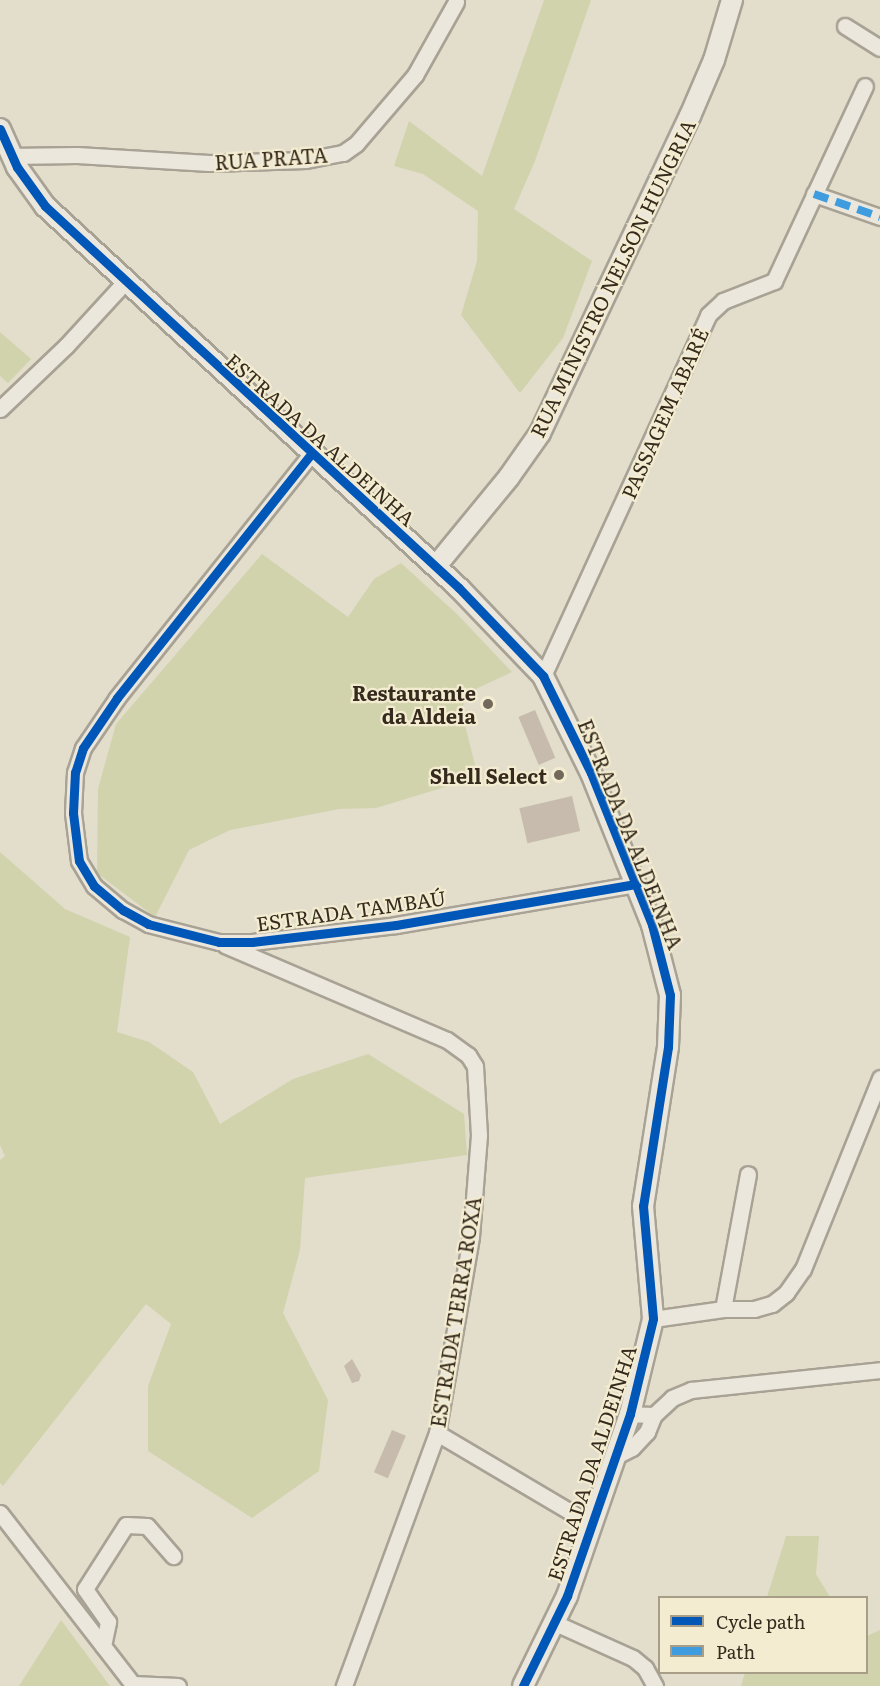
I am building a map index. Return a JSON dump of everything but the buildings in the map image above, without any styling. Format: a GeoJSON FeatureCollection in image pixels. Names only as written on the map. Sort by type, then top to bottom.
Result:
{"type":"FeatureCollection","features":[{"type":"Feature","properties":{"kind":"street","name":"RUA MINISTRO NELSON HUNGRIA"},"geometry":{"type":"LineString","coordinates":[[436,566],[509,477],[540,433],[690,116],[714,60],[732,0]]}},
{"type":"Feature","properties":{"kind":"street","name":"RUA PRATA"},"geometry":{"type":"LineString","coordinates":[[10,156],[118,157],[209,163],[306,160],[343,153],[356,144],[415,75],[456,2]]}},
{"type":"Feature","properties":{"kind":"street"},"geometry":{"type":"LineString","coordinates":[[845,26],[880,48]]}},
{"type":"Feature","properties":{"kind":"street"},"geometry":{"type":"LineString","coordinates":[[863,36],[880,31]]}},
{"type":"Feature","properties":{"kind":"street","name":"PASSAGEM ABARÉ"},"geometry":{"type":"LineString","coordinates":[[543,676],[708,315],[723,301],[774,281],[865,86]]}},
{"type":"Feature","properties":{"kind":"street","name":"ESTRADA DA ALDEINHA"},"geometry":{"type":"LineString","coordinates":[[0,129],[10,156],[45,206],[124,283],[436,566],[543,676],[591,772],[655,934],[670,995],[668,1047],[643,1206],[653,1319],[630,1414],[616,1456],[555,1623],[523,1686]]}},
{"type":"Feature","properties":{"kind":"street"},"geometry":{"type":"LineString","coordinates":[[814,194],[880,217]]}},
{"type":"Feature","properties":{"kind":"street"},"geometry":{"type":"LineString","coordinates":[[0,408],[66,346],[124,283]]}},
{"type":"Feature","properties":{"kind":"street","name":"ESTRADA TAMBAÚ"},"geometry":{"type":"LineString","coordinates":[[310,454],[95,727],[75,772],[73,813],[79,861],[94,886],[123,910],[148,924],[219,942],[292,939],[636,884]]}},
{"type":"Feature","properties":{"kind":"street","name":"ESTRADA TERRA ROXA"},"geometry":{"type":"LineString","coordinates":[[219,942],[447,1040],[468,1055],[475,1066],[479,1135],[471,1237],[437,1433],[344,1686]]}},
{"type":"Feature","properties":{"kind":"street"},"geometry":{"type":"LineString","coordinates":[[653,1319],[723,1309],[754,1309],[772,1304],[797,1280],[880,1078]]}},
{"type":"Feature","properties":{"kind":"street"},"geometry":{"type":"LineString","coordinates":[[723,1309],[748,1174]]}},
{"type":"Feature","properties":{"kind":"street"},"geometry":{"type":"LineString","coordinates":[[616,1456],[632,1448],[647,1432],[654,1415],[672,1398],[692,1390],[880,1370]]}},
{"type":"Feature","properties":{"kind":"street"},"geometry":{"type":"LineString","coordinates":[[630,1414],[654,1415]]}},
{"type":"Feature","properties":{"kind":"street"},"geometry":{"type":"LineString","coordinates":[[437,1433],[591,1524]]}},
{"type":"Feature","properties":{"kind":"street"},"geometry":{"type":"LineString","coordinates":[[0,1513],[133,1685],[178,1686]]}},
{"type":"Feature","properties":{"kind":"street"},"geometry":{"type":"LineString","coordinates":[[103,1646],[108,1622],[85,1589],[126,1525],[147,1526],[172,1556]]}},
{"type":"Feature","properties":{"kind":"street"},"geometry":{"type":"LineString","coordinates":[[555,1623],[633,1658],[645,1668],[655,1686]]}},
{"type":"Feature","properties":{"kind":"green space"},"geometry":{"type":"Polygon","coordinates":[[[544,0],[591,0],[535,161],[514,209],[592,261],[563,338],[520,393],[461,315],[477,261],[478,211],[423,174],[394,166],[409,121],[482,176],[544,0]]]}},
{"type":"Feature","properties":{"kind":"green space"},"geometry":{"type":"Polygon","coordinates":[[[0,332],[31,359],[8,383],[0,376],[0,332]]]}},
{"type":"Feature","properties":{"kind":"green space"},"geometry":{"type":"Polygon","coordinates":[[[262,554],[348,617],[374,579],[401,563],[458,615],[512,672],[465,694],[462,713],[478,777],[376,808],[339,809],[230,830],[189,850],[155,917],[97,873],[98,789],[116,724],[262,554]]]}},
{"type":"Feature","properties":{"kind":"green space"},"geometry":{"type":"Polygon","coordinates":[[[0,852],[65,909],[130,937],[117,1032],[149,1042],[193,1072],[220,1124],[293,1079],[368,1054],[464,1114],[467,1155],[305,1178],[300,1250],[283,1313],[328,1400],[319,1471],[252,1518],[148,1451],[148,1386],[171,1324],[146,1304],[3,1486],[0,1483],[0,1160],[5,1156],[0,1145],[0,852]]]}},
{"type":"Feature","properties":{"kind":"green space"},"geometry":{"type":"Polygon","coordinates":[[[786,1536],[819,1536],[816,1574],[829,1596],[767,1596],[786,1536]]]}},
{"type":"Feature","properties":{"kind":"green space"},"geometry":{"type":"Polygon","coordinates":[[[61,1620],[110,1686],[19,1686],[61,1620]]]}},
{"type":"Feature","properties":{"kind":"green space"},"geometry":{"type":"Polygon","coordinates":[[[880,1630],[880,1686],[741,1686],[745,1674],[868,1674],[868,1636],[880,1630]]]}},
{"type":"Feature","properties":{"kind":"marked path"},"geometry":{"type":"LineString","coordinates":[[814,194],[880,217]]}},
{"type":"Feature","properties":{"kind":"cycle path"},"geometry":{"type":"LineString","coordinates":[[0,129],[17,167],[45,206],[459,588],[543,676],[591,773],[652,925],[670,995],[668,1047],[643,1206],[653,1319],[630,1414],[567,1596],[523,1686]]}},
{"type":"Feature","properties":{"kind":"cycle path"},"geometry":{"type":"LineString","coordinates":[[311,454],[117,698],[83,748],[75,772],[73,813],[79,861],[94,886],[123,910],[148,924],[219,942],[252,942],[396,925],[636,884]]}},
{"type":"Feature","properties":{"kind":"place","name":"Restaurante da Aldeia"},"geometry":{"type":"Point","coordinates":[488,704]}},
{"type":"Feature","properties":{"kind":"place","name":"Shell Select"},"geometry":{"type":"Point","coordinates":[559,775]}}]}
